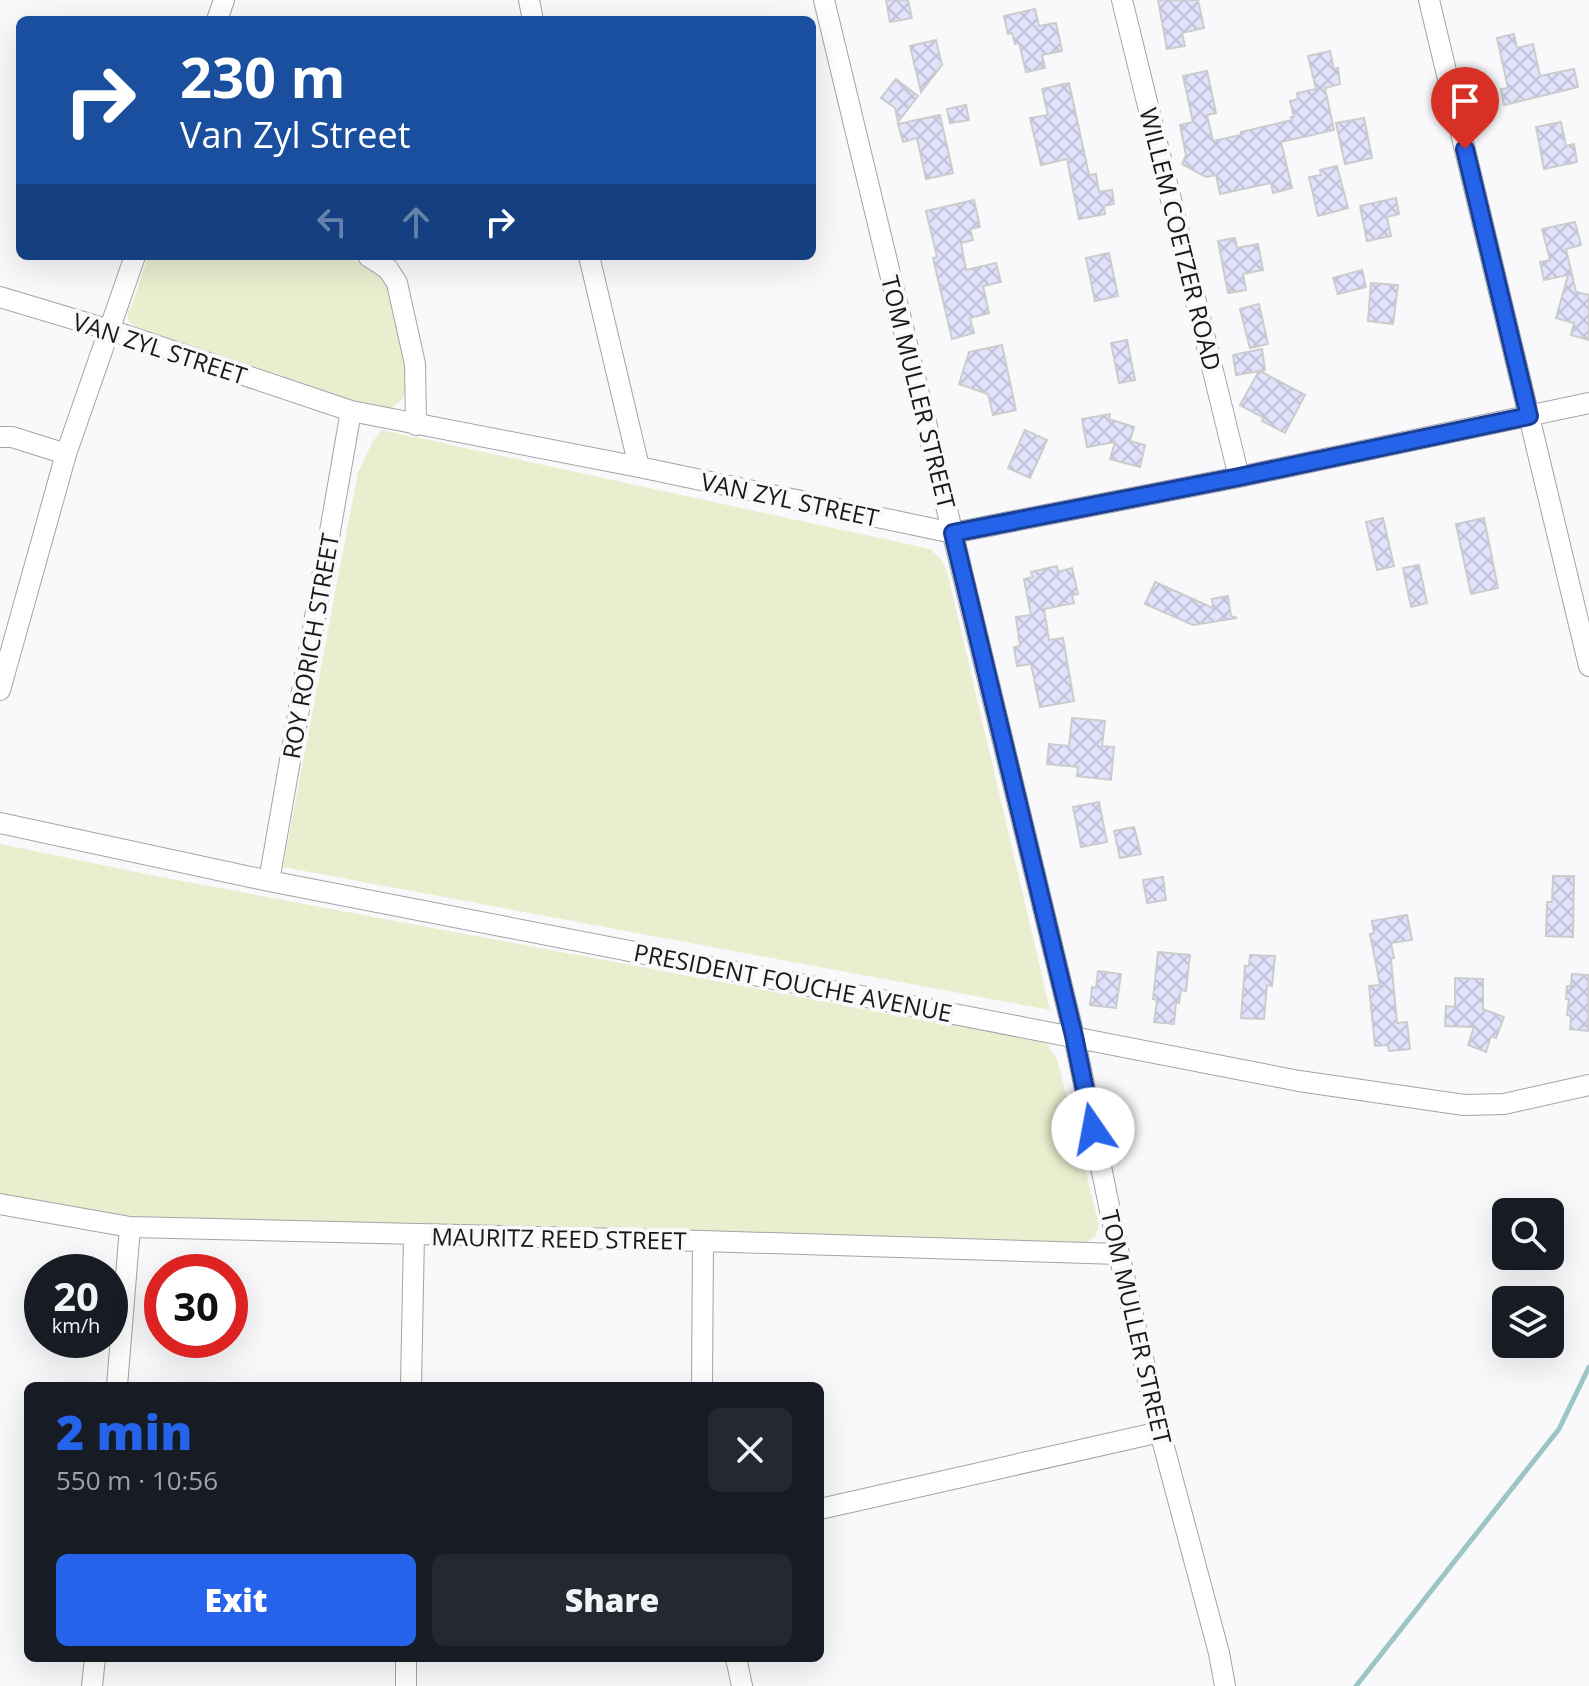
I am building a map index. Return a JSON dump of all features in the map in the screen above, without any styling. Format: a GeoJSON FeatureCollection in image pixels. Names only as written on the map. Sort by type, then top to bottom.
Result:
{"type":"FeatureCollection","features":[{"type":"Feature","properties":{"kind":"street","name":"TOM MULLER STREET"},"geometry":{"type":"LineString","coordinates":[[824,0],[1074,1036],[1160,1432],[1224,1679]]}},
{"type":"Feature","properties":{"kind":"street","name":"WILLEM COETZER ROAD"},"geometry":{"type":"LineString","coordinates":[[1122,0],[1239,477]]}},
{"type":"Feature","properties":{"kind":"street"},"geometry":{"type":"LineString","coordinates":[[1429,0],[1589,666]]}},
{"type":"Feature","properties":{"kind":"street"},"geometry":{"type":"LineString","coordinates":[[0,690],[66,454],[134,260]]}},
{"type":"Feature","properties":{"kind":"street"},"geometry":{"type":"LineString","coordinates":[[374,260],[388,269],[397,283],[415,364],[416,425]]}},
{"type":"Feature","properties":{"kind":"street"},"geometry":{"type":"LineString","coordinates":[[590,260],[639,467]]}},
{"type":"Feature","properties":{"kind":"street","name":"VAN ZYL STREET"},"geometry":{"type":"LineString","coordinates":[[0,297],[110,330],[351,411],[953,533],[1239,477],[1589,403]]}},
{"type":"Feature","properties":{"kind":"street","name":"ROY RORICH STREET"},"geometry":{"type":"LineString","coordinates":[[269,881],[351,411]]}},
{"type":"Feature","properties":{"kind":"street"},"geometry":{"type":"LineString","coordinates":[[0,437],[12,437],[66,454]]}},
{"type":"Feature","properties":{"kind":"street","name":"PRESIDENT FOUCHE AVENUE"},"geometry":{"type":"LineString","coordinates":[[0,823],[269,881],[1299,1081],[1464,1105],[1504,1104],[1589,1085]]}},
{"type":"Feature","properties":{"kind":"street","name":"MAURITZ REED STREET"},"geometry":{"type":"LineString","coordinates":[[0,1204],[130,1227],[1119,1254]]}},
{"type":"Feature","properties":{"kind":"street"},"geometry":{"type":"LineString","coordinates":[[117,1382],[130,1227]]}},
{"type":"Feature","properties":{"kind":"street"},"geometry":{"type":"LineString","coordinates":[[411,1382],[414,1235]]}},
{"type":"Feature","properties":{"kind":"street"},"geometry":{"type":"LineString","coordinates":[[702,1382],[703,1241]]}},
{"type":"Feature","properties":{"kind":"street"},"geometry":{"type":"LineString","coordinates":[[824,1508],[1160,1432]]}},
{"type":"Feature","properties":{"kind":"street"},"geometry":{"type":"LineString","coordinates":[[92,1686],[95,1662]]}},
{"type":"Feature","properties":{"kind":"street"},"geometry":{"type":"LineString","coordinates":[[406,1662],[406,1686]]}},
{"type":"Feature","properties":{"kind":"street"},"geometry":{"type":"LineString","coordinates":[[737,1662],[742,1686]]}},
{"type":"Feature","properties":{"kind":"green space"},"geometry":{"type":"Polygon","coordinates":[[[147,260],[353,260],[377,270],[390,286],[407,364],[407,384],[402,400],[390,409],[348,402],[139,330],[128,320],[147,260]]]}},
{"type":"Feature","properties":{"kind":"green space"},"geometry":{"type":"Polygon","coordinates":[[[382,430],[930,549],[940,558],[947,571],[1050,1010],[283,867],[358,472],[382,430]]]}},
{"type":"Feature","properties":{"kind":"green space"},"geometry":{"type":"Polygon","coordinates":[[[0,844],[1046,1043],[1057,1059],[1099,1225],[1095,1237],[1085,1243],[139,1218],[0,1195],[0,844]]]}},
{"type":"Feature","properties":{"kind":"building"},"geometry":{"type":"Polygon","coordinates":[[[886,0],[908,0],[912,18],[890,22],[886,0]]]}},
{"type":"Feature","properties":{"kind":"building"},"geometry":{"type":"Polygon","coordinates":[[[1158,0],[1198,0],[1204,28],[1182,33],[1185,46],[1167,49],[1158,0]]]}},
{"type":"Feature","properties":{"kind":"building"},"geometry":{"type":"Polygon","coordinates":[[[1035,9],[1039,26],[1056,23],[1062,51],[1042,55],[1045,68],[1026,72],[1019,43],[1015,44],[1012,33],[1008,34],[1004,16],[1035,9]]]}},
{"type":"Feature","properties":{"kind":"building"},"geometry":{"type":"Polygon","coordinates":[[[1514,34],[1517,48],[1533,44],[1540,76],[1574,69],[1578,87],[1504,105],[1501,89],[1508,88],[1497,38],[1514,34]]]}},
{"type":"Feature","properties":{"kind":"building"},"geometry":{"type":"Polygon","coordinates":[[[936,40],[942,65],[921,92],[910,46],[936,40]]]}},
{"type":"Feature","properties":{"kind":"building"},"geometry":{"type":"Polygon","coordinates":[[[1330,51],[1334,69],[1338,68],[1340,84],[1325,88],[1334,130],[1281,142],[1292,188],[1273,193],[1271,183],[1220,194],[1216,175],[1206,177],[1182,164],[1186,155],[1180,125],[1193,122],[1183,76],[1207,71],[1216,113],[1207,115],[1213,141],[1292,120],[1290,101],[1298,99],[1297,93],[1316,89],[1308,56],[1330,51]]]}},
{"type":"Feature","properties":{"kind":"building"},"geometry":{"type":"Polygon","coordinates":[[[896,79],[918,96],[898,122],[895,108],[881,98],[896,79]]]}},
{"type":"Feature","properties":{"kind":"building"},"geometry":{"type":"Polygon","coordinates":[[[1069,83],[1089,175],[1096,174],[1099,192],[1112,190],[1114,204],[1104,206],[1105,214],[1079,219],[1067,159],[1041,165],[1030,118],[1048,115],[1042,89],[1069,83]]]}},
{"type":"Feature","properties":{"kind":"building"},"geometry":{"type":"Polygon","coordinates":[[[966,105],[969,120],[950,123],[947,109],[966,105]]]}},
{"type":"Feature","properties":{"kind":"building"},"geometry":{"type":"Polygon","coordinates":[[[940,115],[953,173],[926,179],[917,138],[903,142],[898,124],[940,115]]]}},
{"type":"Feature","properties":{"kind":"building"},"geometry":{"type":"Polygon","coordinates":[[[1364,118],[1372,158],[1345,164],[1336,123],[1364,118]]]}},
{"type":"Feature","properties":{"kind":"building"},"geometry":{"type":"Polygon","coordinates":[[[1561,122],[1566,146],[1574,144],[1577,162],[1544,169],[1536,127],[1561,122]]]}},
{"type":"Feature","properties":{"kind":"building"},"geometry":{"type":"Polygon","coordinates":[[[1337,166],[1348,208],[1318,216],[1309,177],[1321,175],[1320,170],[1337,166]]]}},
{"type":"Feature","properties":{"kind":"building"},"geometry":{"type":"Polygon","coordinates":[[[1396,198],[1399,214],[1387,217],[1391,236],[1367,241],[1360,206],[1396,198]]]}},
{"type":"Feature","properties":{"kind":"building"},"geometry":{"type":"Polygon","coordinates":[[[974,200],[980,227],[970,229],[973,240],[961,243],[966,270],[996,263],[1001,282],[983,286],[989,313],[970,318],[974,333],[952,339],[933,258],[937,257],[926,211],[974,200]]]}},
{"type":"Feature","properties":{"kind":"building"},"geometry":{"type":"Polygon","coordinates":[[[1575,222],[1581,245],[1566,249],[1576,292],[1589,295],[1589,340],[1571,335],[1574,323],[1556,318],[1568,275],[1544,280],[1540,262],[1550,260],[1542,229],[1575,222]]]}},
{"type":"Feature","properties":{"kind":"building"},"geometry":{"type":"Polygon","coordinates":[[[1235,238],[1237,248],[1258,244],[1263,270],[1243,274],[1246,290],[1228,293],[1218,241],[1235,238]]]}},
{"type":"Feature","properties":{"kind":"building"},"geometry":{"type":"Polygon","coordinates":[[[1109,253],[1118,296],[1095,301],[1086,258],[1109,253]]]}},
{"type":"Feature","properties":{"kind":"building"},"geometry":{"type":"Polygon","coordinates":[[[1362,270],[1366,287],[1338,294],[1333,278],[1362,270]]]}},
{"type":"Feature","properties":{"kind":"building"},"geometry":{"type":"Polygon","coordinates":[[[1371,283],[1398,285],[1393,324],[1368,321],[1371,283]]]}},
{"type":"Feature","properties":{"kind":"building"},"geometry":{"type":"Polygon","coordinates":[[[1259,304],[1268,344],[1250,348],[1240,309],[1259,304]]]}},
{"type":"Feature","properties":{"kind":"building"},"geometry":{"type":"Polygon","coordinates":[[[1127,340],[1135,380],[1119,383],[1111,343],[1127,340]]]}},
{"type":"Feature","properties":{"kind":"building"},"geometry":{"type":"Polygon","coordinates":[[[1002,345],[1016,410],[993,415],[988,394],[959,384],[969,352],[1002,345]]]}},
{"type":"Feature","properties":{"kind":"building"},"geometry":{"type":"Polygon","coordinates":[[[1262,349],[1265,370],[1260,371],[1305,395],[1285,433],[1240,405],[1259,371],[1236,375],[1233,355],[1262,349]]]}},
{"type":"Feature","properties":{"kind":"building"},"geometry":{"type":"Polygon","coordinates":[[[1110,414],[1109,419],[1134,427],[1130,441],[1145,445],[1140,467],[1110,459],[1115,442],[1087,447],[1082,419],[1110,414]]]}},
{"type":"Feature","properties":{"kind":"building"},"geometry":{"type":"Polygon","coordinates":[[[1025,430],[1047,440],[1030,478],[1008,468],[1025,430]]]}},
{"type":"Feature","properties":{"kind":"building"},"geometry":{"type":"Polygon","coordinates":[[[1383,518],[1394,566],[1377,570],[1366,522],[1383,518]]]}},
{"type":"Feature","properties":{"kind":"building"},"geometry":{"type":"Polygon","coordinates":[[[1484,518],[1498,588],[1471,594],[1456,524],[1484,518]]]}},
{"type":"Feature","properties":{"kind":"building"},"geometry":{"type":"Polygon","coordinates":[[[1419,565],[1427,603],[1411,607],[1403,568],[1419,565]]]}},
{"type":"Feature","properties":{"kind":"building"},"geometry":{"type":"Polygon","coordinates":[[[1057,566],[1058,572],[1072,568],[1078,594],[1072,595],[1074,603],[1044,609],[1049,640],[1063,638],[1074,701],[1040,707],[1031,664],[1017,666],[1014,647],[1020,646],[1016,617],[1031,615],[1024,579],[1033,577],[1031,572],[1057,566]]]}},
{"type":"Feature","properties":{"kind":"building"},"geometry":{"type":"Polygon","coordinates":[[[1155,582],[1213,608],[1212,599],[1228,596],[1231,616],[1237,618],[1193,625],[1145,604],[1155,582]]]}},
{"type":"Feature","properties":{"kind":"building"},"geometry":{"type":"Polygon","coordinates":[[[1072,718],[1105,721],[1102,746],[1114,747],[1111,780],[1077,776],[1078,767],[1047,764],[1049,744],[1069,746],[1072,718]]]}},
{"type":"Feature","properties":{"kind":"building"},"geometry":{"type":"Polygon","coordinates":[[[1099,802],[1107,842],[1081,847],[1073,807],[1099,802]]]}},
{"type":"Feature","properties":{"kind":"building"},"geometry":{"type":"Polygon","coordinates":[[[1134,827],[1141,854],[1120,858],[1114,831],[1134,827]]]}},
{"type":"Feature","properties":{"kind":"building"},"geometry":{"type":"Polygon","coordinates":[[[1553,876],[1574,876],[1573,937],[1546,936],[1547,902],[1552,902],[1553,876]]]}},
{"type":"Feature","properties":{"kind":"building"},"geometry":{"type":"Polygon","coordinates":[[[1163,877],[1166,900],[1147,903],[1143,880],[1163,877]]]}},
{"type":"Feature","properties":{"kind":"building"},"geometry":{"type":"Polygon","coordinates":[[[1407,915],[1412,940],[1391,943],[1394,958],[1391,959],[1397,1023],[1407,1022],[1410,1049],[1389,1051],[1388,1045],[1375,1046],[1369,986],[1380,985],[1370,934],[1374,933],[1372,921],[1407,915]]]}},
{"type":"Feature","properties":{"kind":"building"},"geometry":{"type":"Polygon","coordinates":[[[1158,952],[1190,955],[1186,991],[1181,990],[1179,1003],[1176,1002],[1174,1024],[1154,1022],[1158,952]]]}},
{"type":"Feature","properties":{"kind":"building"},"geometry":{"type":"Polygon","coordinates":[[[1250,955],[1275,956],[1272,986],[1267,985],[1264,1019],[1241,1018],[1245,966],[1249,966],[1250,955]]]}},
{"type":"Feature","properties":{"kind":"building"},"geometry":{"type":"Polygon","coordinates":[[[1098,971],[1121,974],[1116,1008],[1090,1005],[1098,971]]]}},
{"type":"Feature","properties":{"kind":"building"},"geometry":{"type":"Polygon","coordinates":[[[1572,974],[1589,975],[1588,1031],[1570,1029],[1571,1016],[1567,1015],[1569,999],[1566,999],[1572,974]]]}},
{"type":"Feature","properties":{"kind":"building"},"geometry":{"type":"Polygon","coordinates":[[[1455,978],[1483,979],[1483,1009],[1504,1017],[1496,1038],[1491,1036],[1486,1052],[1468,1045],[1474,1027],[1445,1026],[1446,1006],[1455,1007],[1455,978]]]}},
{"type":"Feature","properties":{"kind":"waterway"},"geometry":{"type":"LineString","coordinates":[[1356,1686],[1559,1429],[1589,1367]]}},
{"type":"Feature","properties":{"kind":"route"},"geometry":{"type":"LineString","coordinates":[[1093,1129],[1074,1036],[953,533],[1529,416],[1465,149]]}}]}
